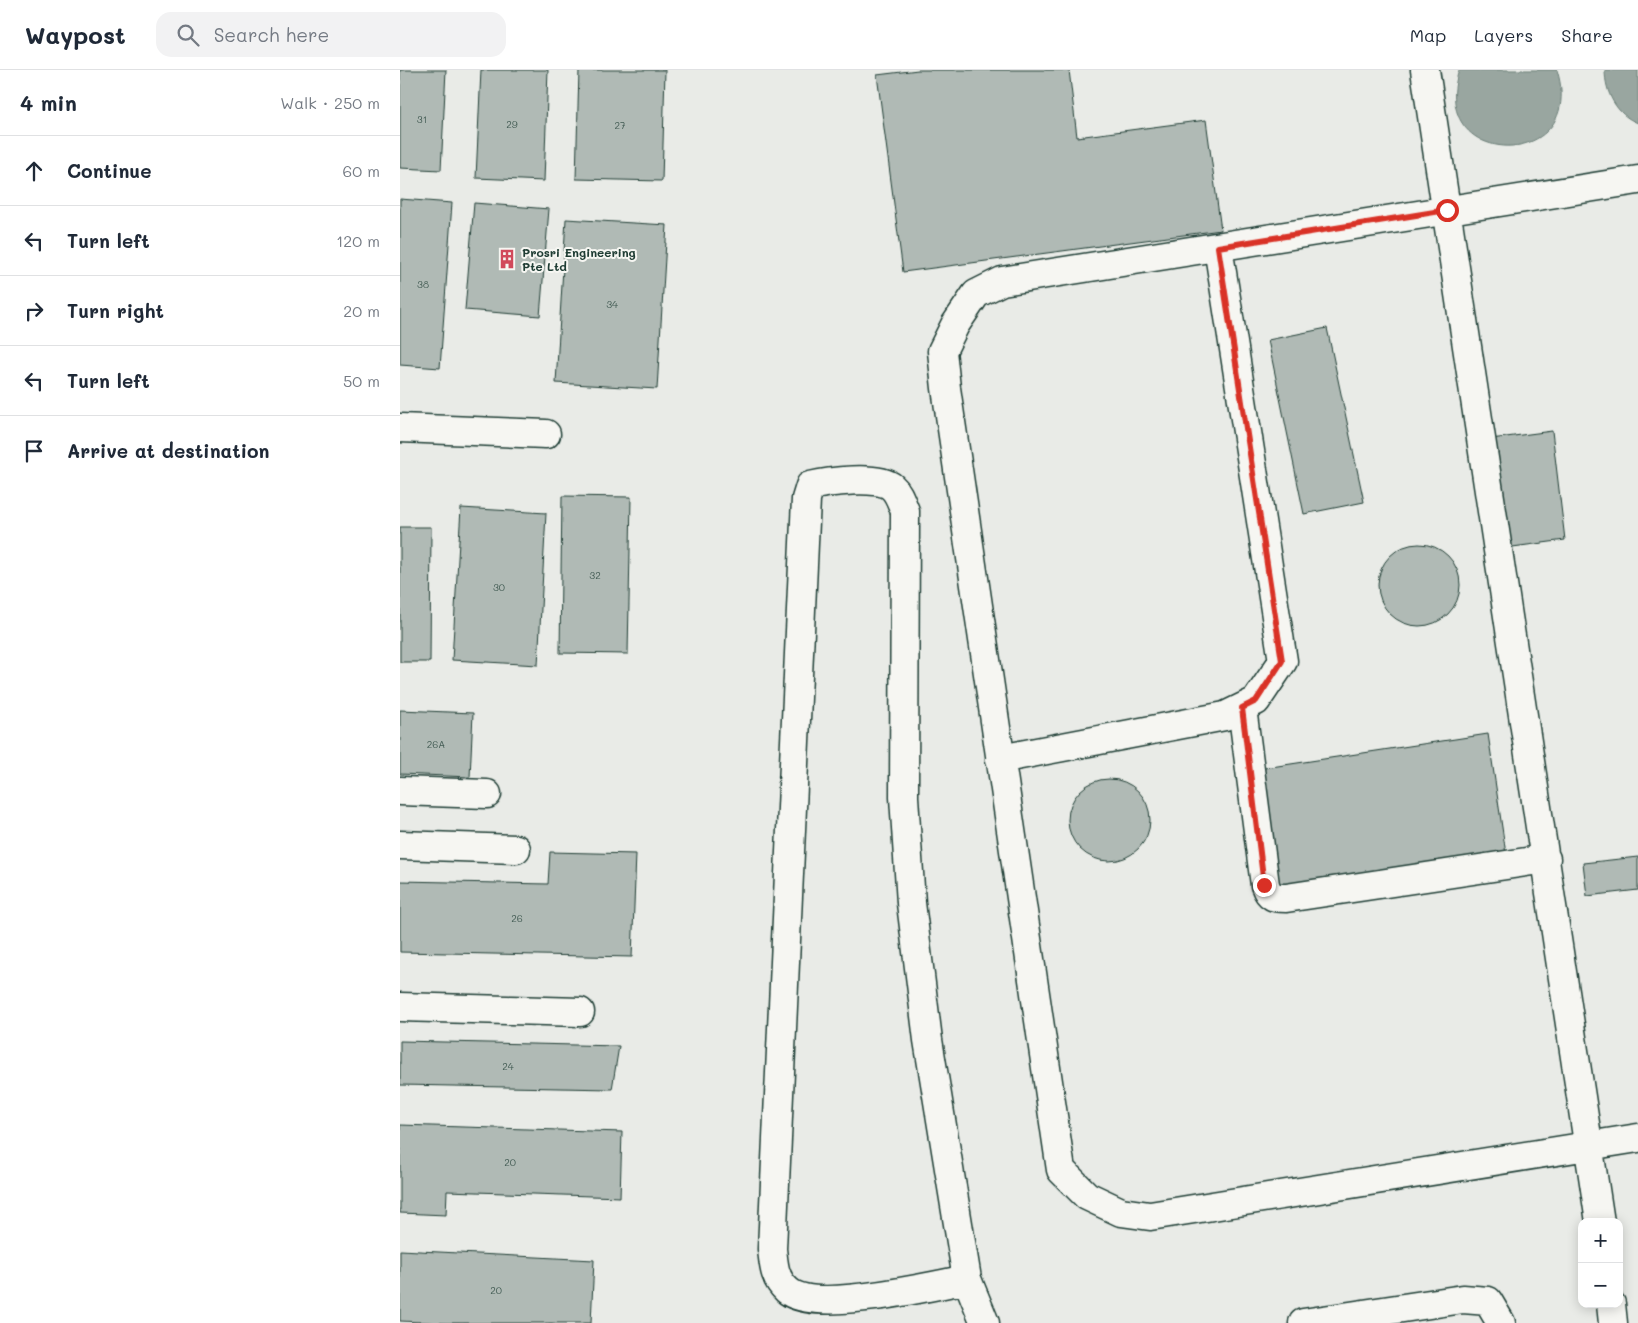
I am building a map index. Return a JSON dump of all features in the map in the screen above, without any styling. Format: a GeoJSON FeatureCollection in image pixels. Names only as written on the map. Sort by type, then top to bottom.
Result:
{"type":"FeatureCollection","features":[{"type":"Feature","properties":{"kind":"lane"},"geometry":{"type":"LineString","coordinates":[[1425,70],[1590,1145],[1599,1218]]}},
{"type":"Feature","properties":{"kind":"lane"},"geometry":{"type":"LineString","coordinates":[[1638,180],[1002,281],[976,294],[955,325],[942,351],[1061,1170],[1087,1196],[1121,1212],[1150,1216],[1638,1138]]}},
{"type":"Feature","properties":{"kind":"lane"},"geometry":{"type":"LineString","coordinates":[[1000,758],[1224,716],[1256,701],[1282,661],[1218,247]]}},
{"type":"Feature","properties":{"kind":"lane"},"geometry":{"type":"LineString","coordinates":[[400,428],[546,434]]}},
{"type":"Feature","properties":{"kind":"lane"},"geometry":{"type":"LineString","coordinates":[[967,1279],[899,1293],[844,1300],[809,1298],[789,1292],[775,1276],[773,1239],[806,499],[810,486],[828,482],[878,482],[890,486],[899,495],[905,511],[904,797],[911,903],[928,1040],[967,1279],[985,1323]]}},
{"type":"Feature","properties":{"kind":"lane"},"geometry":{"type":"LineString","coordinates":[[1242,708],[1264,885],[1268,893],[1274,898],[1286,898],[1546,859]]}},
{"type":"Feature","properties":{"kind":"lane"},"geometry":{"type":"LineString","coordinates":[[400,791],[487,794]]}},
{"type":"Feature","properties":{"kind":"lane"},"geometry":{"type":"LineString","coordinates":[[400,845],[516,849]]}},
{"type":"Feature","properties":{"kind":"lane"},"geometry":{"type":"LineString","coordinates":[[400,1007],[580,1012]]}},
{"type":"Feature","properties":{"kind":"lane"},"geometry":{"type":"LineString","coordinates":[[1302,1323],[1463,1299],[1488,1301],[1501,1323]]}},
{"type":"Feature","properties":{"kind":"lane"},"geometry":{"type":"LineString","coordinates":[[1611,1308],[1613,1323]]}},
{"type":"Feature","properties":{"kind":"shaded area"},"geometry":{"type":"Polygon","coordinates":[[[1459,70],[1557,70],[1561,103],[1551,127],[1531,141],[1508,146],[1484,141],[1465,127],[1455,103],[1459,70]]]}},
{"type":"Feature","properties":{"kind":"shaded area"},"geometry":{"type":"Polygon","coordinates":[[[1605,70],[1638,70],[1638,123],[1618,109],[1613,102],[1607,86],[1605,70]]]}},
{"type":"Feature","properties":{"kind":"building"},"geometry":{"type":"Polygon","coordinates":[[[400,70],[446,70],[441,170],[400,168],[400,70]]]}},
{"type":"Feature","properties":{"kind":"building"},"geometry":{"type":"Polygon","coordinates":[[[481,70],[548,70],[544,181],[476,178],[481,70]]]}},
{"type":"Feature","properties":{"kind":"building"},"geometry":{"type":"Polygon","coordinates":[[[579,70],[665,70],[662,181],[576,179],[579,70]]]}},
{"type":"Feature","properties":{"kind":"building"},"geometry":{"type":"Polygon","coordinates":[[[918,70],[1069,70],[1077,137],[1206,120],[1221,230],[903,272],[877,75],[918,70]]]}},
{"type":"Feature","properties":{"kind":"building"},"geometry":{"type":"Polygon","coordinates":[[[400,199],[452,203],[440,368],[400,365],[400,199]]]}},
{"type":"Feature","properties":{"kind":"building","name":"Prosri Engineering Pte Ltd"},"geometry":{"type":"Polygon","coordinates":[[[474,203],[549,209],[540,316],[465,310],[474,203]]]}},
{"type":"Feature","properties":{"kind":"building"},"geometry":{"type":"Polygon","coordinates":[[[566,219],[667,225],[657,389],[556,383],[566,219]]]}},
{"type":"Feature","properties":{"kind":"building"},"geometry":{"type":"Polygon","coordinates":[[[1327,328],[1364,502],[1304,514],[1268,340],[1327,328]]]}},
{"type":"Feature","properties":{"kind":"building"},"geometry":{"type":"Polygon","coordinates":[[[1552,431],[1565,540],[1505,548],[1491,439],[1552,431]]]}},
{"type":"Feature","properties":{"kind":"building"},"geometry":{"type":"Polygon","coordinates":[[[562,496],[631,497],[628,654],[560,653],[562,496]]]}},
{"type":"Feature","properties":{"kind":"building"},"geometry":{"type":"Polygon","coordinates":[[[461,508],[546,513],[538,665],[452,660],[461,508]]]}},
{"type":"Feature","properties":{"kind":"building"},"geometry":{"type":"Polygon","coordinates":[[[400,527],[431,527],[430,662],[400,662],[400,527]]]}},
{"type":"Feature","properties":{"kind":"building"},"geometry":{"type":"Polygon","coordinates":[[[1419,544],[1435,547],[1448,556],[1457,569],[1460,585],[1457,601],[1448,614],[1435,623],[1419,626],[1403,623],[1390,614],[1381,601],[1378,585],[1381,569],[1390,556],[1403,547],[1419,544]]]}},
{"type":"Feature","properties":{"kind":"building"},"geometry":{"type":"Polygon","coordinates":[[[400,710],[473,713],[470,777],[400,774],[400,710]]]}},
{"type":"Feature","properties":{"kind":"building"},"geometry":{"type":"Polygon","coordinates":[[[1488,734],[1506,854],[1276,888],[1258,769],[1488,734]]]}},
{"type":"Feature","properties":{"kind":"building"},"geometry":{"type":"Polygon","coordinates":[[[1109,779],[1125,782],[1138,791],[1147,804],[1150,820],[1147,836],[1138,849],[1125,858],[1109,861],[1093,858],[1080,849],[1071,836],[1068,820],[1071,804],[1080,791],[1093,782],[1109,779]]]}},
{"type":"Feature","properties":{"kind":"building"},"geometry":{"type":"Polygon","coordinates":[[[550,852],[636,854],[632,957],[400,952],[400,881],[548,884],[550,852]]]}},
{"type":"Feature","properties":{"kind":"building"},"geometry":{"type":"Polygon","coordinates":[[[1638,857],[1638,890],[1587,896],[1583,863],[1638,857]]]}},
{"type":"Feature","properties":{"kind":"building"},"geometry":{"type":"Polygon","coordinates":[[[400,1041],[619,1046],[612,1089],[400,1085],[400,1041]]]}},
{"type":"Feature","properties":{"kind":"building"},"geometry":{"type":"Polygon","coordinates":[[[400,1125],[622,1132],[620,1197],[447,1191],[446,1215],[400,1213],[400,1125]]]}},
{"type":"Feature","properties":{"kind":"building"},"geometry":{"type":"Polygon","coordinates":[[[400,1250],[594,1260],[591,1323],[446,1323],[400,1321],[400,1250]]]}},
{"type":"Feature","properties":{"kind":"place","name":"Prosri Engineering Pte Ltd"},"geometry":{"type":"Point","coordinates":[507,259]}},
{"type":"Feature","properties":{"kind":"route"},"geometry":{"type":"LineString","coordinates":[[1264,885],[1242,708],[1256,701],[1282,661],[1218,247],[1447,210]]}}]}
